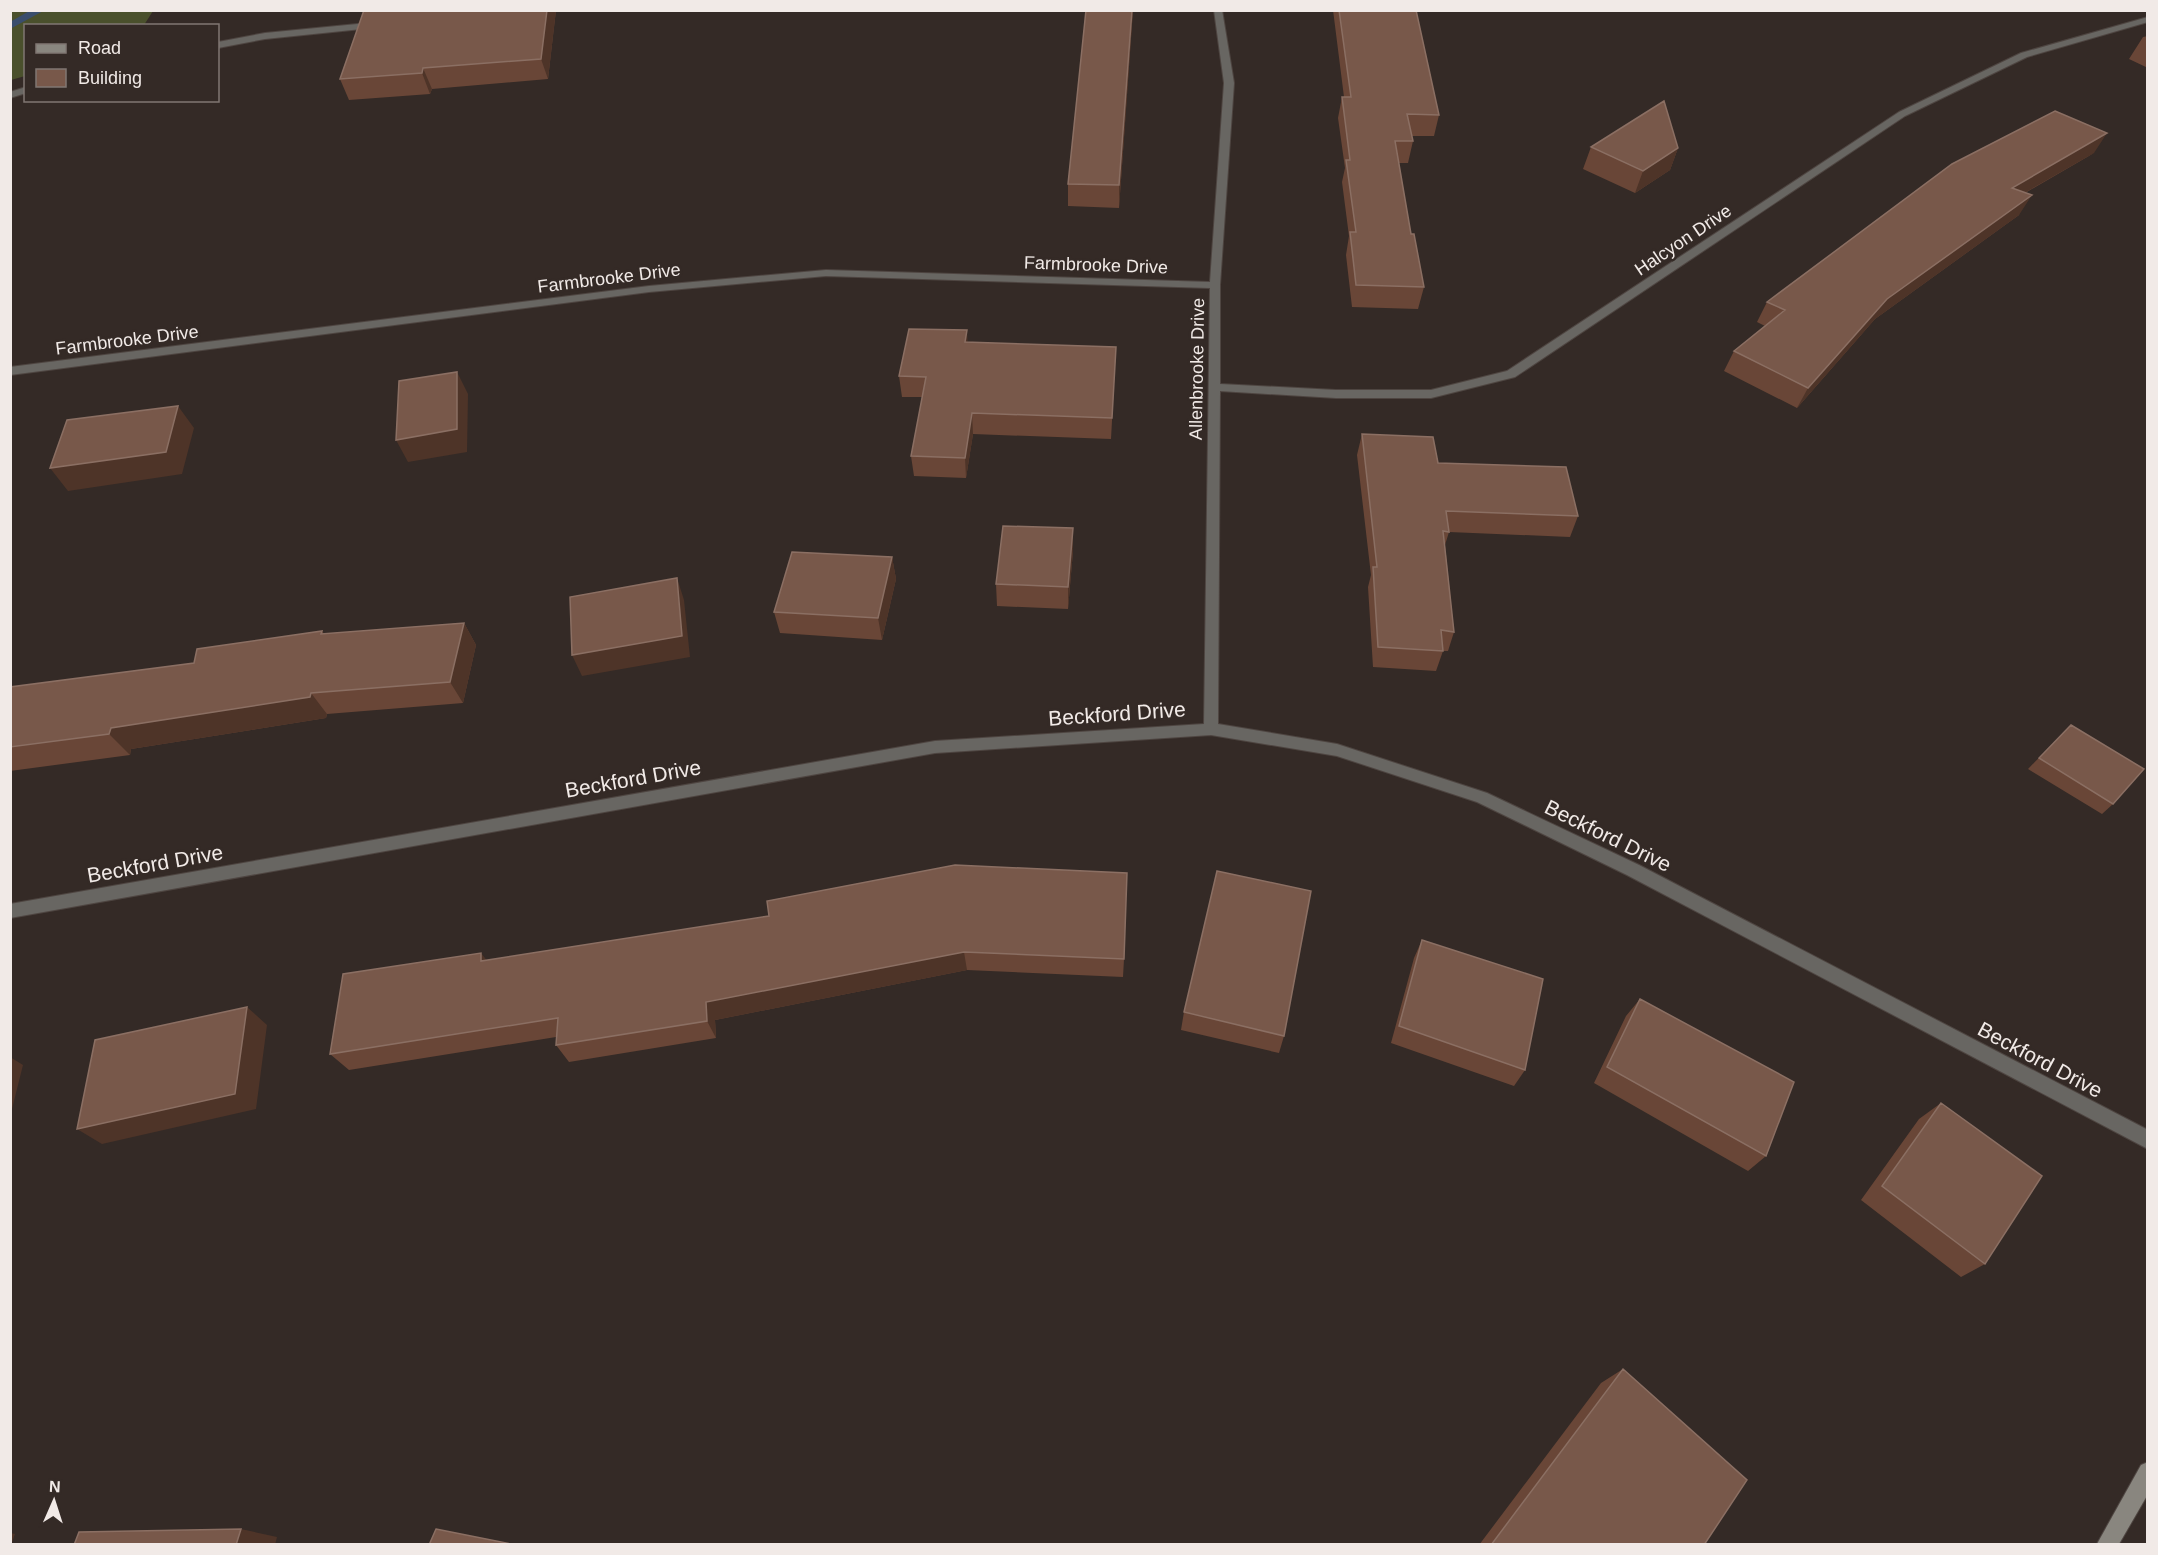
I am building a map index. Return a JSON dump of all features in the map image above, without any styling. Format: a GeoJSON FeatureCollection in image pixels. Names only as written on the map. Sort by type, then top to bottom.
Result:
{"type":"FeatureCollection","features":[{"type":"Feature","properties":{"kind":"main road"},"geometry":{"type":"LineString","coordinates":[[2108,1545],[2148,1472]]}},
{"type":"Feature","properties":{"kind":"street","name":"Allenbrooke Drive"},"geometry":{"type":"LineString","coordinates":[[1211,729],[1215,285],[1229,83],[1218,10]]}},
{"type":"Feature","properties":{"kind":"street","name":"Halcyon Drive"},"geometry":{"type":"LineString","coordinates":[[1215,387],[1336,394],[1431,394],[1511,374],[1902,114],[2024,55],[2148,19]]}},
{"type":"Feature","properties":{"kind":"street"},"geometry":{"type":"LineString","coordinates":[[219,45],[265,36],[394,24]]}},
{"type":"Feature","properties":{"kind":"street","name":"Farmbrooke Drive"},"geometry":{"type":"LineString","coordinates":[[10,372],[649,289],[826,273],[1215,285]]}},
{"type":"Feature","properties":{"kind":"street","name":"Beckford Drive"},"geometry":{"type":"LineString","coordinates":[[10,911],[934,747],[1211,729],[1337,750],[1482,797],[1633,870],[2148,1140]]}},
{"type":"Feature","properties":{"kind":"green space"},"geometry":{"type":"Polygon","coordinates":[[[11,10],[153,11],[145,24],[24,24],[24,76],[11,80],[11,10]]]}},
{"type":"Feature","properties":{"kind":"building"},"geometry":{"type":"Polygon","coordinates":[[[364,10],[547,10],[541,59],[423,68],[422,73],[340,79],[364,10]]]}},
{"type":"Feature","properties":{"kind":"building"},"geometry":{"type":"Polygon","coordinates":[[[1086,10],[1132,10],[1119,185],[1068,184],[1086,10]]]}},
{"type":"Feature","properties":{"kind":"building"},"geometry":{"type":"Polygon","coordinates":[[[1339,10],[1416,10],[1439,115],[1407,114],[1413,141],[1395,141],[1411,234],[1414,234],[1424,287],[1356,285],[1350,232],[1356,232],[1346,160],[1350,160],[1342,97],[1351,97],[1339,10]]]}},
{"type":"Feature","properties":{"kind":"building"},"geometry":{"type":"Polygon","coordinates":[[[1664,101],[1678,148],[1643,171],[1591,147],[1664,101]]]}},
{"type":"Feature","properties":{"kind":"building"},"geometry":{"type":"Polygon","coordinates":[[[2055,111],[2107,133],[2012,188],[2032,195],[1887,299],[1808,388],[1734,351],[1785,310],[1767,302],[1952,164],[2055,111]]]}},
{"type":"Feature","properties":{"kind":"building"},"geometry":{"type":"Polygon","coordinates":[[[909,329],[967,330],[965,342],[1116,347],[1112,418],[972,413],[965,458],[911,456],[926,377],[899,376],[909,329]]]}},
{"type":"Feature","properties":{"kind":"building"},"geometry":{"type":"Polygon","coordinates":[[[457,372],[457,429],[396,440],[399,381],[457,372]]]}},
{"type":"Feature","properties":{"kind":"building"},"geometry":{"type":"Polygon","coordinates":[[[178,406],[166,452],[50,468],[67,420],[178,406]]]}},
{"type":"Feature","properties":{"kind":"building"},"geometry":{"type":"Polygon","coordinates":[[[1362,434],[1433,437],[1438,463],[1566,467],[1578,516],[1446,511],[1449,532],[1443,531],[1454,632],[1441,630],[1443,651],[1378,647],[1373,567],[1377,567],[1362,434]]]}},
{"type":"Feature","properties":{"kind":"building"},"geometry":{"type":"Polygon","coordinates":[[[1003,526],[1073,528],[1068,587],[996,584],[1003,526]]]}},
{"type":"Feature","properties":{"kind":"building"},"geometry":{"type":"Polygon","coordinates":[[[792,552],[892,557],[878,618],[774,612],[792,552]]]}},
{"type":"Feature","properties":{"kind":"building"},"geometry":{"type":"Polygon","coordinates":[[[677,578],[682,636],[572,655],[570,597],[677,578]]]}},
{"type":"Feature","properties":{"kind":"building"},"geometry":{"type":"Polygon","coordinates":[[[464,623],[450,682],[311,693],[310,697],[111,728],[109,734],[10,747],[10,687],[194,663],[197,649],[322,631],[321,634],[464,623]]]}},
{"type":"Feature","properties":{"kind":"building"},"geometry":{"type":"Polygon","coordinates":[[[2071,725],[2144,769],[2113,804],[2039,758],[2071,725]]]}},
{"type":"Feature","properties":{"kind":"building"},"geometry":{"type":"Polygon","coordinates":[[[955,865],[1127,873],[1124,959],[964,952],[706,1002],[707,1021],[556,1045],[558,1018],[330,1054],[343,974],[481,953],[481,961],[769,916],[767,901],[955,865]]]}},
{"type":"Feature","properties":{"kind":"building"},"geometry":{"type":"Polygon","coordinates":[[[1217,871],[1311,891],[1284,1036],[1184,1012],[1217,871]]]}},
{"type":"Feature","properties":{"kind":"building"},"geometry":{"type":"Polygon","coordinates":[[[1422,940],[1543,979],[1525,1070],[1399,1026],[1422,940]]]}},
{"type":"Feature","properties":{"kind":"building"},"geometry":{"type":"Polygon","coordinates":[[[1640,999],[1794,1082],[1766,1156],[1607,1067],[1640,999]]]}},
{"type":"Feature","properties":{"kind":"building"},"geometry":{"type":"Polygon","coordinates":[[[247,1007],[235,1094],[77,1129],[95,1040],[247,1007]]]}},
{"type":"Feature","properties":{"kind":"building"},"geometry":{"type":"Polygon","coordinates":[[[1941,1103],[2042,1176],[1985,1264],[1882,1186],[1941,1103]]]}},
{"type":"Feature","properties":{"kind":"building"},"geometry":{"type":"Polygon","coordinates":[[[1623,1369],[1747,1480],[1704,1545],[1491,1545],[1623,1369]]]}},
{"type":"Feature","properties":{"kind":"building"},"geometry":{"type":"Polygon","coordinates":[[[241,1529],[236,1545],[74,1545],[79,1532],[241,1529]]]}},
{"type":"Feature","properties":{"kind":"building"},"geometry":{"type":"Polygon","coordinates":[[[436,1529],[516,1545],[429,1545],[436,1529]]]}},
{"type":"Feature","properties":{"kind":"waterway"},"geometry":{"type":"LineString","coordinates":[[10,26],[40,10]]}}]}
